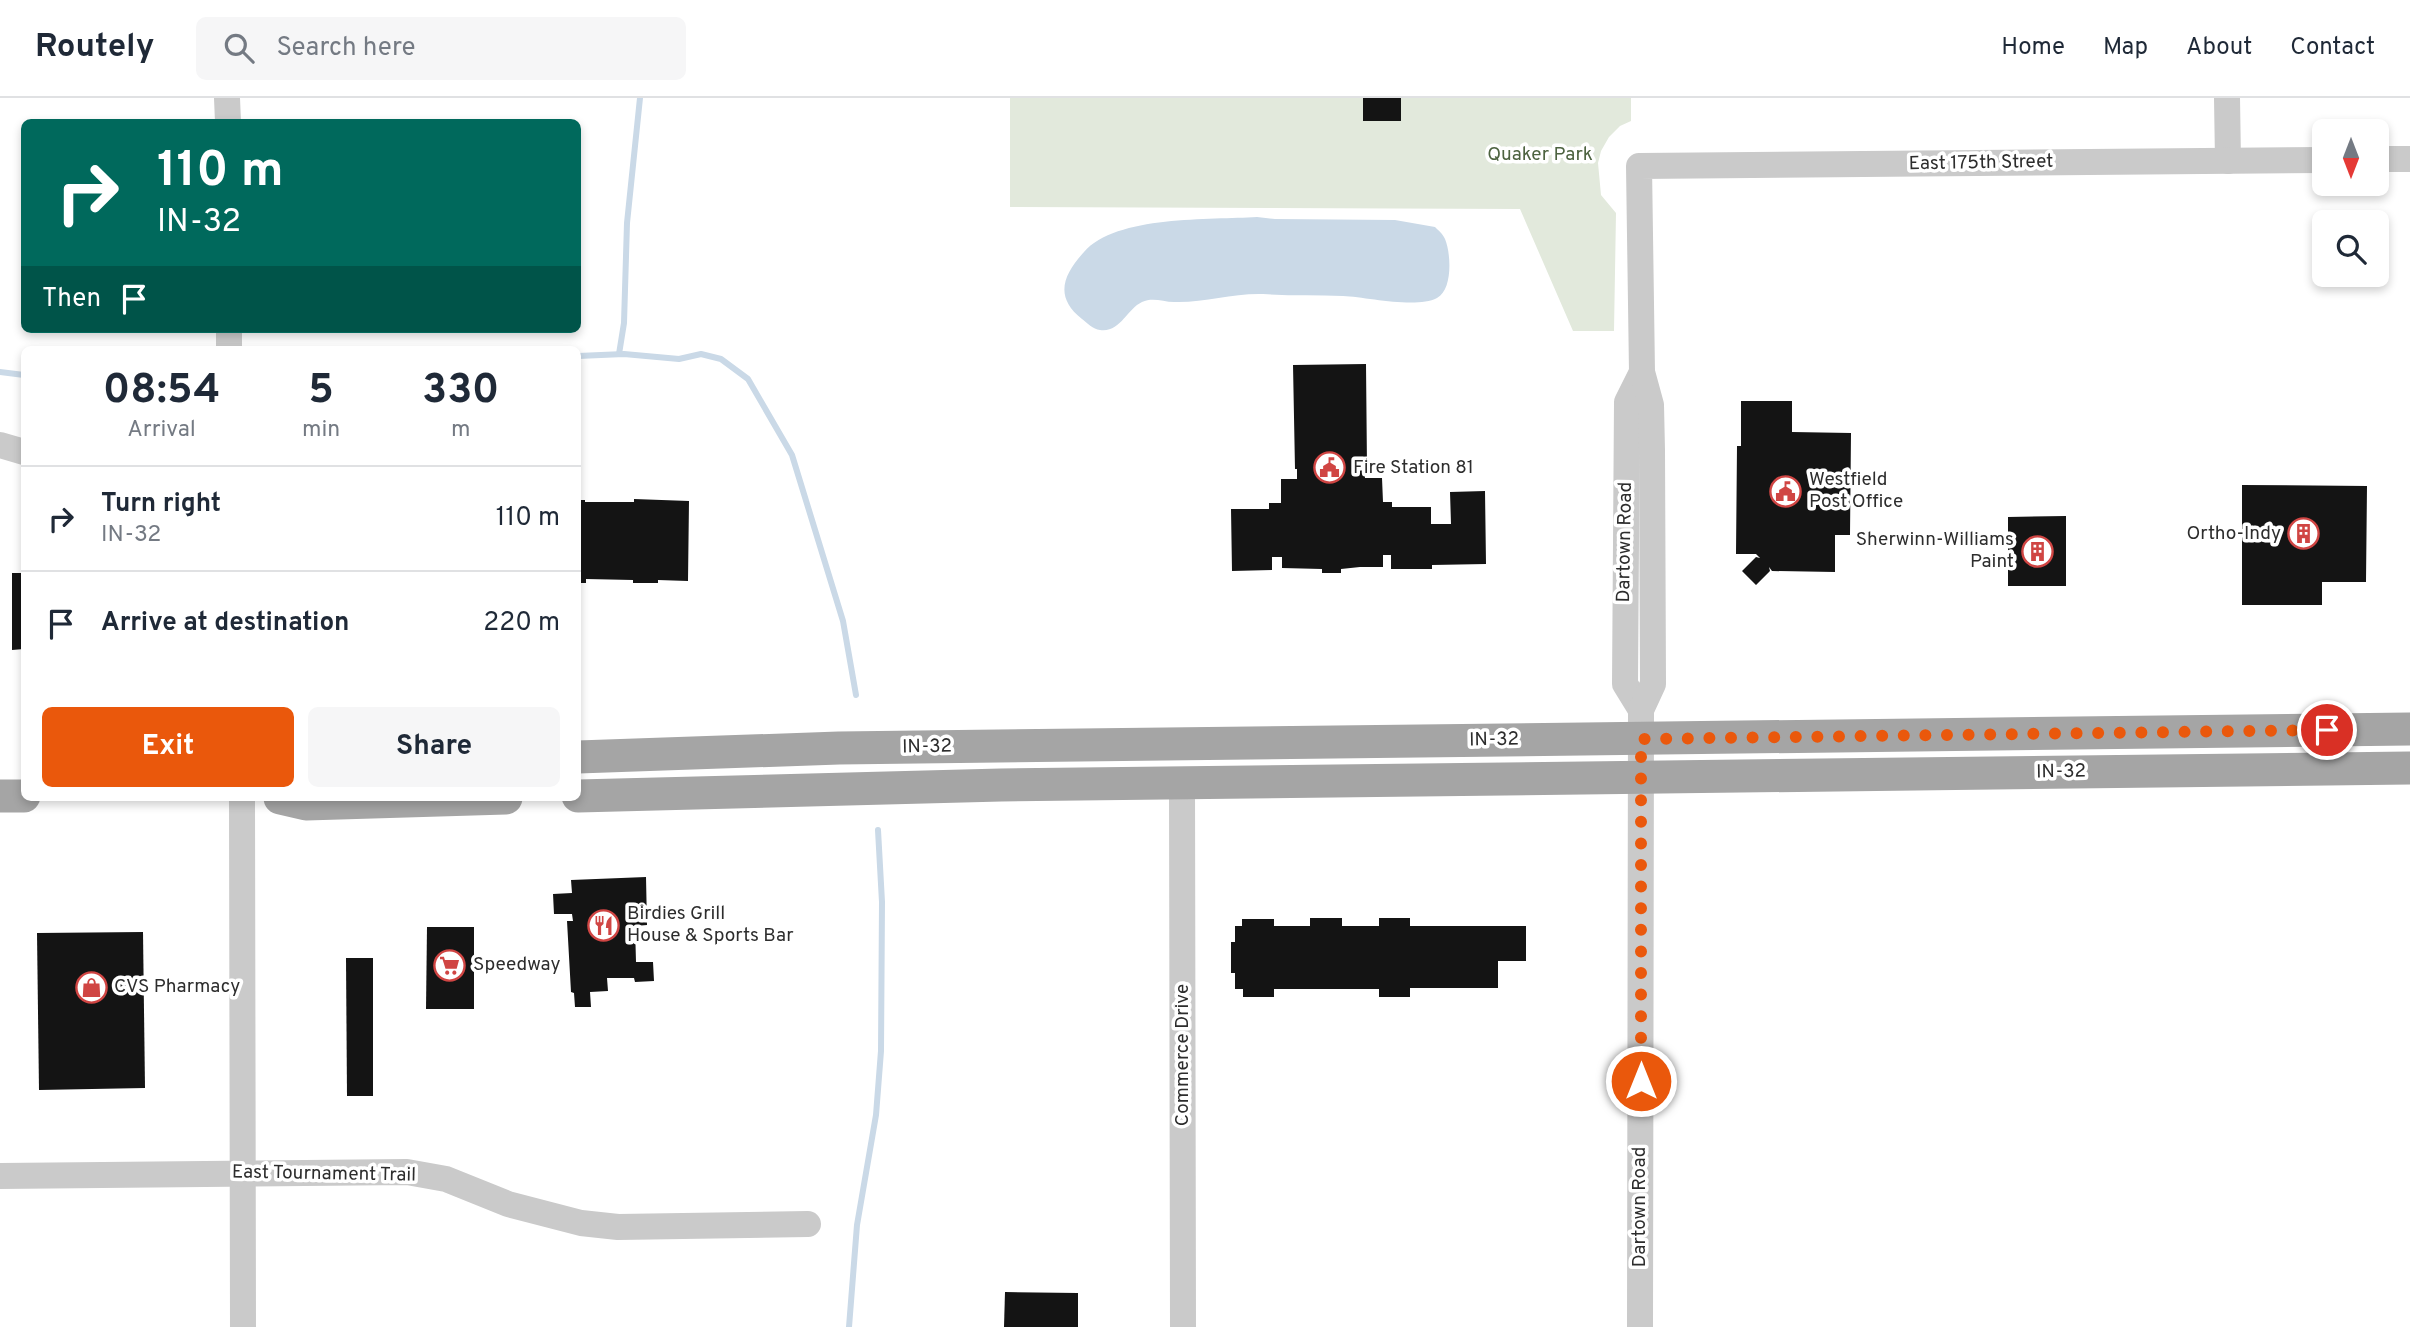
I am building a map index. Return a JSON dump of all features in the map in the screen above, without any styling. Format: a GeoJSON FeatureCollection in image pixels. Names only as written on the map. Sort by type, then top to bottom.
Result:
{"type":"FeatureCollection","features":[{"type":"Feature","properties":{"kind":"main road","name":"IN-32"},"geometry":{"type":"LineString","coordinates":[[581,757],[1641,724],[2410,729]]}},
{"type":"Feature","properties":{"kind":"main road","name":"IN-32"},"geometry":{"type":"LineString","coordinates":[[581,796],[822,788],[1182,782],[2410,768]]}},
{"type":"Feature","properties":{"kind":"main road"},"geometry":{"type":"LineString","coordinates":[[0,796],[21,796]]}},
{"type":"Feature","properties":{"kind":"main road"},"geometry":{"type":"LineString","coordinates":[[293,801],[306,804],[406,801]]}},
{"type":"Feature","properties":{"kind":"street"},"geometry":{"type":"LineString","coordinates":[[228,98],[228,119]]}},
{"type":"Feature","properties":{"kind":"street"},"geometry":{"type":"LineString","coordinates":[[2227,98],[2228,161]]}},
{"type":"Feature","properties":{"kind":"street"},"geometry":{"type":"LineString","coordinates":[[2389,159],[2410,159]]}},
{"type":"Feature","properties":{"kind":"street","name":"East 175th Street"},"geometry":{"type":"LineString","coordinates":[[1639,166],[2312,160]]}},
{"type":"Feature","properties":{"kind":"street","name":"Dartown Road"},"geometry":{"type":"LineString","coordinates":[[1639,166],[1642,372],[1651,405],[1653,684],[1641,724],[1640,1327]]}},
{"type":"Feature","properties":{"kind":"street"},"geometry":{"type":"LineString","coordinates":[[0,445],[21,451]]}},
{"type":"Feature","properties":{"kind":"street","name":"Commerce Drive"},"geometry":{"type":"LineString","coordinates":[[1182,782],[1183,1327]]}},
{"type":"Feature","properties":{"kind":"street"},"geometry":{"type":"LineString","coordinates":[[242,801],[243,1327]]}},
{"type":"Feature","properties":{"kind":"street","name":"East Tournament Trail"},"geometry":{"type":"LineString","coordinates":[[0,1176],[407,1172],[446,1179],[508,1204],[552,1217],[618,1227],[808,1224]]}},
{"type":"Feature","properties":{"kind":"green space","name":"Quaker Park"},"geometry":{"type":"Polygon","coordinates":[[[1010,98],[1631,98],[1631,121],[1620,126],[1609,137],[1598,163],[1601,195],[1616,213],[1614,331],[1573,331],[1520,209],[1010,207],[1010,98]]]}},
{"type":"Feature","properties":{"kind":"water"},"geometry":{"type":"Polygon","coordinates":[[[1257,217],[1395,220],[1435,227],[1444,237],[1449,253],[1446,287],[1437,298],[1417,302],[1391,302],[1343,296],[1263,294],[1185,302],[1150,300],[1137,305],[1118,324],[1107,330],[1090,326],[1073,311],[1068,302],[1065,286],[1071,269],[1084,252],[1099,240],[1118,231],[1165,222],[1257,217]]]}},
{"type":"Feature","properties":{"kind":"building"},"geometry":{"type":"Polygon","coordinates":[[[1363,98],[1401,98],[1401,121],[1363,121],[1363,98]]]}},
{"type":"Feature","properties":{"kind":"building","name":"Fire Station 81"},"geometry":{"type":"Polygon","coordinates":[[[1366,364],[1365,478],[1382,478],[1383,502],[1392,502],[1392,507],[1431,507],[1431,524],[1451,524],[1450,492],[1485,491],[1486,564],[1432,565],[1432,569],[1391,569],[1391,555],[1383,555],[1383,567],[1360,567],[1341,569],[1341,573],[1322,573],[1322,569],[1282,568],[1282,557],[1272,557],[1272,570],[1232,571],[1231,509],[1269,509],[1269,503],[1281,503],[1281,479],[1297,479],[1293,365],[1366,364]]]}},
{"type":"Feature","properties":{"kind":"building","name":"Westfield Post Office"},"geometry":{"type":"Polygon","coordinates":[[[1741,401],[1792,401],[1792,432],[1851,433],[1850,535],[1835,535],[1835,572],[1772,571],[1769,567],[1770,571],[1756,585],[1742,571],[1756,557],[1760,558],[1756,554],[1736,554],[1737,446],[1741,446],[1741,401]]]}},
{"type":"Feature","properties":{"kind":"building","name":"Ortho-Indy"},"geometry":{"type":"Polygon","coordinates":[[[2242,485],[2367,486],[2366,582],[2322,582],[2322,605],[2242,605],[2242,485]]]}},
{"type":"Feature","properties":{"kind":"building"},"geometry":{"type":"Polygon","coordinates":[[[634,499],[689,501],[688,581],[633,583],[633,580],[586,579],[586,583],[581,583],[581,500],[634,502],[634,499]]]}},
{"type":"Feature","properties":{"kind":"building","name":"Sherwinn-Williams Paint"},"geometry":{"type":"Polygon","coordinates":[[[2066,516],[2066,586],[2008,586],[2008,517],[2066,516]]]}},
{"type":"Feature","properties":{"kind":"building"},"geometry":{"type":"Polygon","coordinates":[[[12,573],[21,573],[21,649],[12,650],[12,573]]]}},
{"type":"Feature","properties":{"kind":"building"},"geometry":{"type":"Polygon","coordinates":[[[646,877],[647,925],[635,926],[636,962],[653,962],[654,981],[635,982],[634,978],[607,978],[608,991],[590,992],[591,1007],[575,1007],[574,993],[571,992],[567,921],[573,921],[572,914],[554,914],[553,894],[572,893],[571,880],[646,877]]]}},
{"type":"Feature","properties":{"kind":"building"},"geometry":{"type":"Polygon","coordinates":[[[1310,918],[1342,918],[1342,926],[1379,926],[1379,918],[1410,918],[1410,926],[1526,926],[1526,961],[1498,961],[1498,988],[1410,988],[1410,997],[1379,997],[1379,989],[1274,989],[1274,997],[1243,997],[1243,989],[1235,989],[1235,973],[1231,973],[1231,942],[1235,942],[1235,926],[1242,926],[1242,919],[1274,919],[1274,926],[1310,926],[1310,918]]]}},
{"type":"Feature","properties":{"kind":"building"},"geometry":{"type":"Polygon","coordinates":[[[427,927],[474,927],[474,1009],[426,1009],[427,927]]]}},
{"type":"Feature","properties":{"kind":"building","name":"CVS Pharmacy"},"geometry":{"type":"Polygon","coordinates":[[[143,932],[145,1088],[39,1090],[37,933],[143,932]]]}},
{"type":"Feature","properties":{"kind":"building"},"geometry":{"type":"Polygon","coordinates":[[[346,958],[373,958],[373,1096],[347,1096],[346,958]]]}},
{"type":"Feature","properties":{"kind":"building"},"geometry":{"type":"Polygon","coordinates":[[[1005,1292],[1078,1293],[1078,1327],[1004,1327],[1005,1292]]]}},
{"type":"Feature","properties":{"kind":"waterway"},"geometry":{"type":"LineString","coordinates":[[619,354],[624,323],[627,223],[640,98]]}},
{"type":"Feature","properties":{"kind":"waterway"},"geometry":{"type":"LineString","coordinates":[[581,356],[624,354],[679,359],[701,354],[721,359],[748,379],[792,455],[843,621],[856,695]]}},
{"type":"Feature","properties":{"kind":"waterway"},"geometry":{"type":"LineString","coordinates":[[0,372],[21,375]]}},
{"type":"Feature","properties":{"kind":"waterway"},"geometry":{"type":"LineString","coordinates":[[849,1327],[857,1225],[876,1115],[881,1051],[882,902],[878,830]]}},
{"type":"Feature","properties":{"kind":"place","name":"Fire Station 81"},"geometry":{"type":"Point","coordinates":[1330,468]}},
{"type":"Feature","properties":{"kind":"place","name":"Westfield Post Office"},"geometry":{"type":"Point","coordinates":[1786,491]}},
{"type":"Feature","properties":{"kind":"place","name":"Ortho-Indy"},"geometry":{"type":"Point","coordinates":[2304,534]}},
{"type":"Feature","properties":{"kind":"place","name":"Sherwinn-Williams Paint"},"geometry":{"type":"Point","coordinates":[2037,551]}},
{"type":"Feature","properties":{"kind":"place","name":"Birdies Grill House & Sports Bar"},"geometry":{"type":"Point","coordinates":[604,925]}},
{"type":"Feature","properties":{"kind":"place","name":"Speedway"},"geometry":{"type":"Point","coordinates":[450,965]}},
{"type":"Feature","properties":{"kind":"place","name":"CVS Pharmacy"},"geometry":{"type":"Point","coordinates":[91,987]}},
{"type":"Feature","properties":{"kind":"route"},"geometry":{"type":"LineString","coordinates":[[1641,1081],[1641,739],[2327,730]]}}]}
